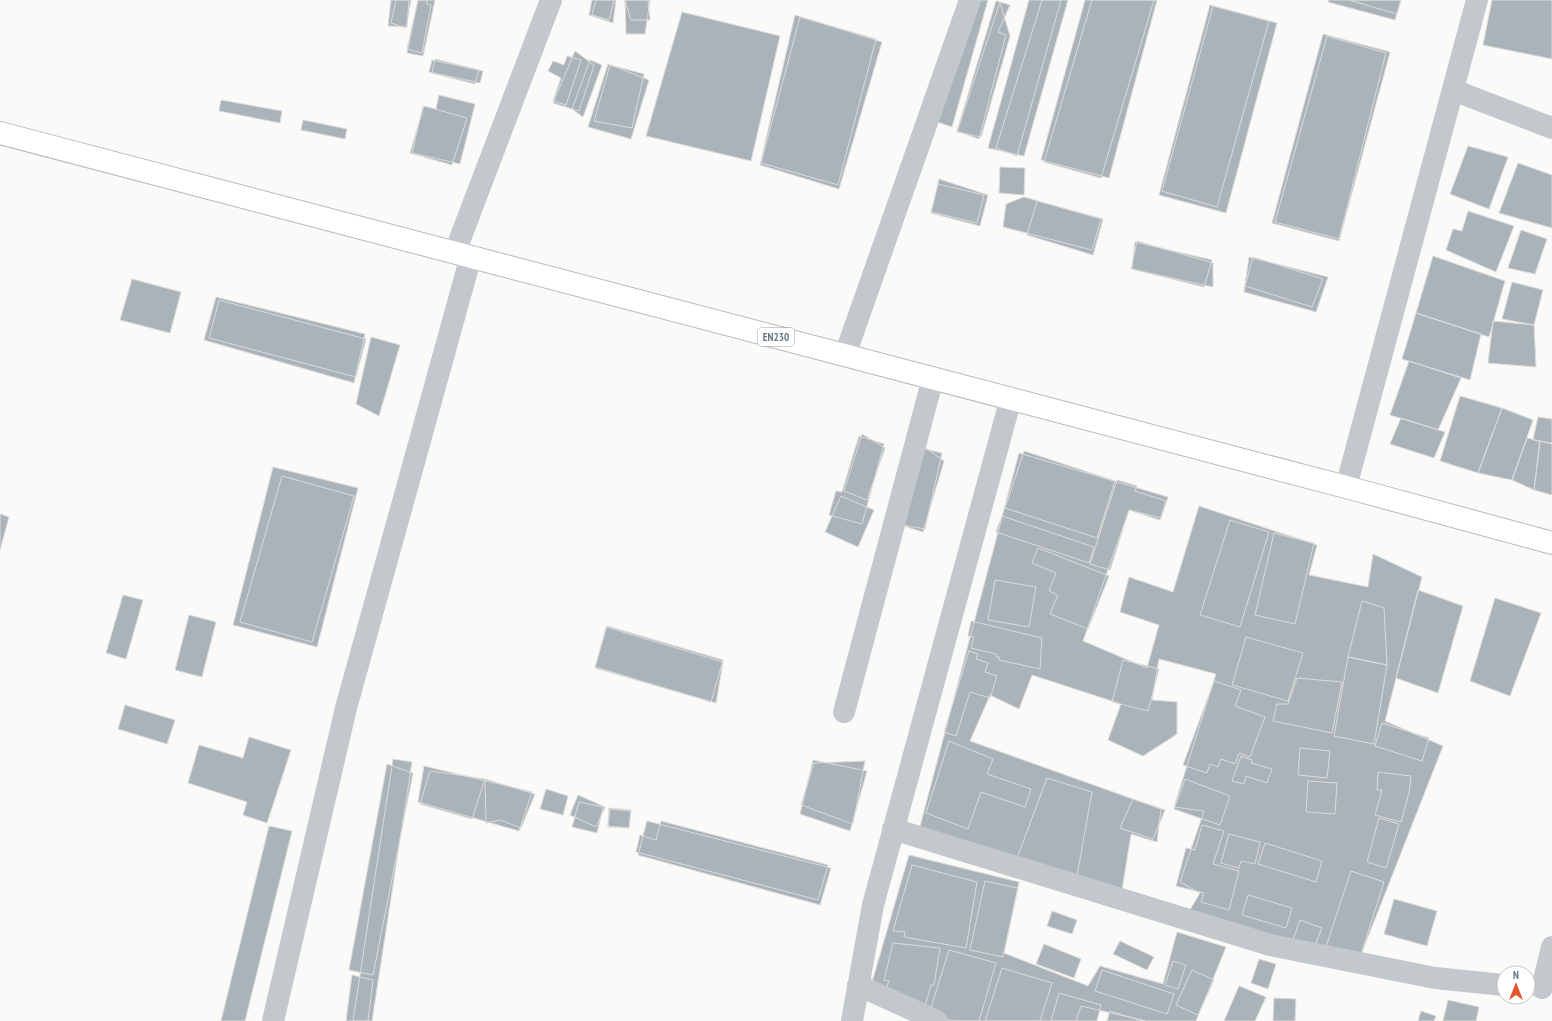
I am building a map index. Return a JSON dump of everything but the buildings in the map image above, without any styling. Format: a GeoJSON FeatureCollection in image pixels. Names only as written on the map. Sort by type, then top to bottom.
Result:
{"type":"FeatureCollection","features":[{"type":"Feature","properties":{"kind":"main road","name":"EN230"},"geometry":{"type":"LineString","coordinates":[[0,133],[1010,398],[1552,543]]}},
{"type":"Feature","properties":{"kind":"street"},"geometry":{"type":"LineString","coordinates":[[273,1021],[346,708],[463,254],[551,0]]}},
{"type":"Feature","properties":{"kind":"street"},"geometry":{"type":"LineString","coordinates":[[844,355],[970,0]]}},
{"type":"Feature","properties":{"kind":"street"},"geometry":{"type":"LineString","coordinates":[[1346,487],[1477,0]]}},
{"type":"Feature","properties":{"kind":"street"},"geometry":{"type":"LineString","coordinates":[[1453,90],[1552,128]]}},
{"type":"Feature","properties":{"kind":"street"},"geometry":{"type":"LineString","coordinates":[[844,712],[933,378]]}},
{"type":"Feature","properties":{"kind":"street"},"geometry":{"type":"LineString","coordinates":[[852,1021],[873,905],[892,829],[1010,398]]}},
{"type":"Feature","properties":{"kind":"street"},"geometry":{"type":"LineString","coordinates":[[892,829],[1270,945],[1435,978],[1496,984]]}},
{"type":"Feature","properties":{"kind":"street"},"geometry":{"type":"LineString","coordinates":[[1541,988],[1552,947]]}},
{"type":"Feature","properties":{"kind":"street"},"geometry":{"type":"LineString","coordinates":[[858,986],[937,1021]]}}]}
